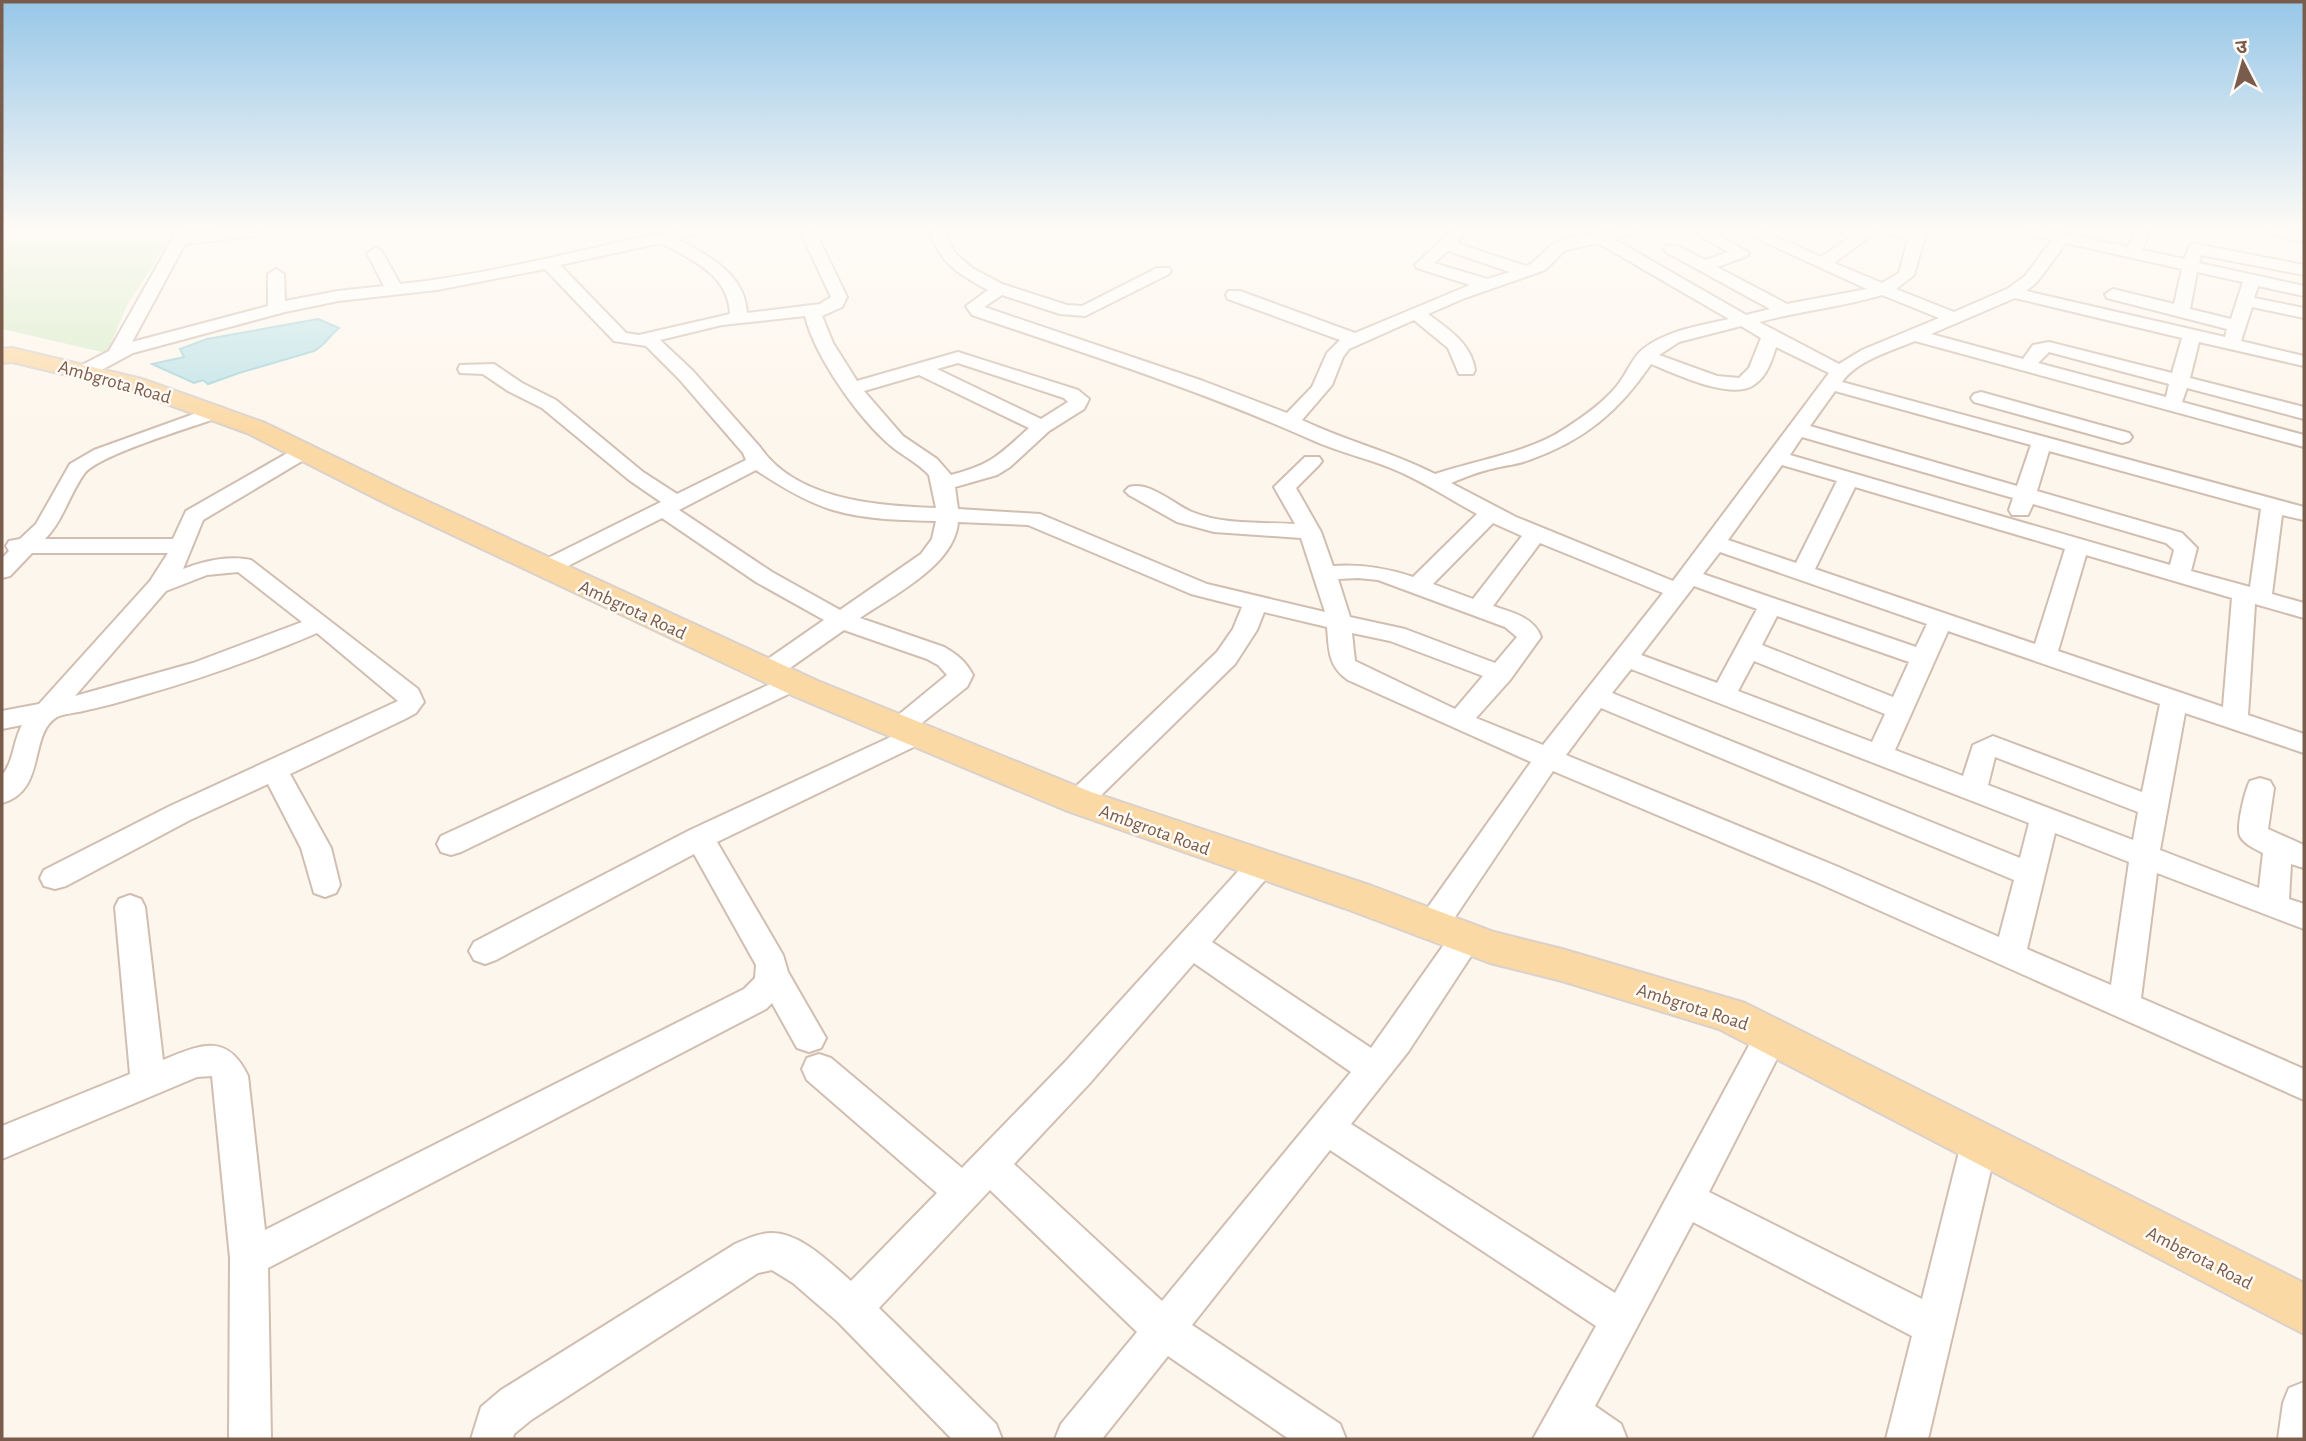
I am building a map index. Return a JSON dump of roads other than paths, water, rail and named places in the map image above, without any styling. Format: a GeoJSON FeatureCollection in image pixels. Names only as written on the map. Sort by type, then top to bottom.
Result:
{"type":"FeatureCollection","features":[{"type":"Feature","properties":{"kind":"main road","name":"Ambgrota Road"},"geometry":{"type":"LineString","coordinates":[[4,353],[85,371],[216,412],[306,451],[395,497],[780,676],[1078,801],[1357,897],[1466,938],[1709,1008],[1745,1021],[1979,1144],[2304,1309]]}},
{"type":"Feature","properties":{"kind":"street"},"geometry":{"type":"LineString","coordinates":[[117,353],[147,298]]}},
{"type":"Feature","properties":{"kind":"street"},"geometry":{"type":"LineString","coordinates":[[277,298],[277,308]]}},
{"type":"Feature","properties":{"kind":"street"},"geometry":{"type":"LineString","coordinates":[[85,371],[117,353],[277,308],[327,298]]}},
{"type":"Feature","properties":{"kind":"street"},"geometry":{"type":"LineString","coordinates":[[583,298],[620,337],[643,339],[739,318],[769,317],[819,309],[836,303],[838,298]]}},
{"type":"Feature","properties":{"kind":"street"},"geometry":{"type":"LineString","coordinates":[[736,298],[739,303],[739,318]]}},
{"type":"Feature","properties":{"kind":"street"},"geometry":{"type":"LineString","coordinates":[[987,298],[975,306],[978,312],[1196,385],[1322,437],[1404,466],[1535,534],[1683,584],[1771,605],[1924,658]]}},
{"type":"Feature","properties":{"kind":"street"},"geometry":{"type":"LineString","coordinates":[[1029,298],[1066,310],[1085,311],[1110,298]]}},
{"type":"Feature","properties":{"kind":"street"},"geometry":{"type":"LineString","coordinates":[[1243,298],[1355,339]]}},
{"type":"Feature","properties":{"kind":"street"},"geometry":{"type":"LineString","coordinates":[[1290,422],[1327,377],[1335,351],[1355,339],[1451,298]]}},
{"type":"Feature","properties":{"kind":"street"},"geometry":{"type":"LineString","coordinates":[[1706,298],[1834,378],[2042,442],[2304,514]]}},
{"type":"Feature","properties":{"kind":"street"},"geometry":{"type":"LineString","coordinates":[[1763,298],[1785,310]]}},
{"type":"Feature","properties":{"kind":"street"},"geometry":{"type":"LineString","coordinates":[[1433,482],[1521,456],[1566,437],[1606,408],[1623,391],[1646,356],[1673,338],[1785,310],[1854,298]]}},
{"type":"Feature","properties":{"kind":"street"},"geometry":{"type":"LineString","coordinates":[[1904,298],[1954,318]]}},
{"type":"Feature","properties":{"kind":"street"},"geometry":{"type":"LineString","coordinates":[[1432,926],[1549,757],[1715,543],[1834,378],[1868,354],[2001,298]]}},
{"type":"Feature","properties":{"kind":"street"},"geometry":{"type":"LineString","coordinates":[[2035,298],[2299,359],[2304,339]]}},
{"type":"Feature","properties":{"kind":"street"},"geometry":{"type":"LineString","coordinates":[[2130,298],[2238,326]]}},
{"type":"Feature","properties":{"kind":"street"},"geometry":{"type":"LineString","coordinates":[[2181,311],[2184,298]]}},
{"type":"Feature","properties":{"kind":"street"},"geometry":{"type":"LineString","coordinates":[[2232,344],[2245,301],[2304,313]]}},
{"type":"Feature","properties":{"kind":"street"},"geometry":{"type":"LineString","coordinates":[[451,844],[780,676],[842,620],[929,559],[946,531],[943,484],[932,466],[893,437],[854,388],[817,328],[813,314],[819,309]]}},
{"type":"Feature","properties":{"kind":"street"},"geometry":{"type":"LineString","coordinates":[[1415,313],[1458,348],[1466,361],[1466,370]]}},
{"type":"Feature","properties":{"kind":"street"},"geometry":{"type":"LineString","coordinates":[[1915,335],[2304,441]]}},
{"type":"Feature","properties":{"kind":"street"},"geometry":{"type":"LineString","coordinates":[[2173,406],[2192,335]]}},
{"type":"Feature","properties":{"kind":"street"},"geometry":{"type":"LineString","coordinates":[[1646,356],[1725,383],[1743,384],[1763,360],[1770,336]]}},
{"type":"Feature","properties":{"kind":"street"},"geometry":{"type":"LineString","coordinates":[[643,339],[652,342],[686,375],[753,451],[757,462],[795,486],[839,505],[871,511],[1032,519],[1171,579],[1255,603],[1396,634],[1501,674]]}},
{"type":"Feature","properties":{"kind":"street"},"geometry":{"type":"LineString","coordinates":[[2027,366],[2034,354],[2049,347],[2304,413]]}},
{"type":"Feature","properties":{"kind":"street"},"geometry":{"type":"LineString","coordinates":[[854,388],[951,357],[967,358],[1079,399],[1077,405],[1042,427],[1003,463],[990,471],[943,484]]}},
{"type":"Feature","properties":{"kind":"street"},"geometry":{"type":"LineString","coordinates":[[918,367],[1042,427]]}},
{"type":"Feature","properties":{"kind":"street"},"geometry":{"type":"LineString","coordinates":[[467,369],[487,368],[515,387],[549,404],[669,505],[766,580],[842,620],[874,634],[932,652],[954,662],[958,668],[958,681],[909,731],[485,951]]}},
{"type":"Feature","properties":{"kind":"street"},"geometry":{"type":"LineString","coordinates":[[2115,462],[2139,397]]}},
{"type":"Feature","properties":{"kind":"street"},"geometry":{"type":"LineString","coordinates":[[1981,398],[2122,437]]}},
{"type":"Feature","properties":{"kind":"street"},"geometry":{"type":"LineString","coordinates":[[2,571],[50,518],[77,468],[87,461],[216,412]]}},
{"type":"Feature","properties":{"kind":"street"},"geometry":{"type":"LineString","coordinates":[[1798,429],[2174,538],[2186,548],[2179,574]]}},
{"type":"Feature","properties":{"kind":"street"},"geometry":{"type":"LineString","coordinates":[[2015,525],[2042,442]]}},
{"type":"Feature","properties":{"kind":"street"},"geometry":{"type":"LineString","coordinates":[[2,793],[21,771],[28,737],[45,713],[174,565],[194,516],[306,451]]}},
{"type":"Feature","properties":{"kind":"street"},"geometry":{"type":"LineString","coordinates":[[1779,457],[2304,611]]}},
{"type":"Feature","properties":{"kind":"street"},"geometry":{"type":"LineString","coordinates":[[1312,461],[1285,487],[1310,532],[1324,573],[1340,623],[1340,648],[1345,666],[1388,690],[1549,757],[2304,1085]]}},
{"type":"Feature","properties":{"kind":"street"},"geometry":{"type":"LineString","coordinates":[[546,568],[757,462]]}},
{"type":"Feature","properties":{"kind":"street"},"geometry":{"type":"LineString","coordinates":[[1802,573],[1849,478]]}},
{"type":"Feature","properties":{"kind":"street"},"geometry":{"type":"LineString","coordinates":[[1136,491],[1185,517],[1214,525],[1310,532]]}},
{"type":"Feature","properties":{"kind":"street"},"geometry":{"type":"LineString","coordinates":[[2235,720],[2252,595],[2272,505]]}},
{"type":"Feature","properties":{"kind":"street"},"geometry":{"type":"LineString","coordinates":[[1417,587],[1491,513]]}},
{"type":"Feature","properties":{"kind":"street"},"geometry":{"type":"LineString","coordinates":[[1478,609],[1535,534]]}},
{"type":"Feature","properties":{"kind":"street"},"geometry":{"type":"LineString","coordinates":[[1715,543],[2304,744]]}},
{"type":"Feature","properties":{"kind":"street"},"geometry":{"type":"LineString","coordinates":[[2044,655],[2078,544]]}},
{"type":"Feature","properties":{"kind":"street"},"geometry":{"type":"LineString","coordinates":[[2,547],[183,546]]}},
{"type":"Feature","properties":{"kind":"street"},"geometry":{"type":"LineString","coordinates":[[55,878],[180,813],[396,713],[411,702],[409,695],[243,565],[202,569],[158,586]]}},
{"type":"Feature","properties":{"kind":"street"},"geometry":{"type":"LineString","coordinates":[[1324,573],[1368,571],[1514,622],[1527,631],[1529,637],[1525,644],[1459,721]]}},
{"type":"Feature","properties":{"kind":"street"},"geometry":{"type":"LineString","coordinates":[[1078,801],[1226,658],[1245,630],[1255,603]]}},
{"type":"Feature","properties":{"kind":"street"},"geometry":{"type":"LineString","coordinates":[[1723,696],[1771,605]]}},
{"type":"Feature","properties":{"kind":"street"},"geometry":{"type":"LineString","coordinates":[[1879,755],[1941,620]]}},
{"type":"Feature","properties":{"kind":"street"},"geometry":{"type":"LineString","coordinates":[[2,720],[106,699],[218,665],[320,623]]}},
{"type":"Feature","properties":{"kind":"street"},"geometry":{"type":"LineString","coordinates":[[1748,649],[1900,710]]}},
{"type":"Feature","properties":{"kind":"street"},"geometry":{"type":"LineString","coordinates":[[1626,658],[2304,916]]}},
{"type":"Feature","properties":{"kind":"street"},"geometry":{"type":"LineString","coordinates":[[1596,696],[2031,875]]}},
{"type":"Feature","properties":{"kind":"street"},"geometry":{"type":"LineString","coordinates":[[2124,1007],[2144,856],[2174,699]]}},
{"type":"Feature","properties":{"kind":"street"},"geometry":{"type":"LineString","coordinates":[[1972,790],[1983,752],[1993,745],[2153,807]]}},
{"type":"Feature","properties":{"kind":"street"},"geometry":{"type":"LineString","coordinates":[[274,770],[316,848],[325,885]]}},
{"type":"Feature","properties":{"kind":"street"},"geometry":{"type":"LineString","coordinates":[[2260,788],[2253,833],[2257,838],[2291,852],[2273,904]]}},
{"type":"Feature","properties":{"kind":"street"},"geometry":{"type":"LineString","coordinates":[[2010,956],[2045,817]]}},
{"type":"Feature","properties":{"kind":"street"},"geometry":{"type":"LineString","coordinates":[[700,838],[772,964],[774,976],[814,1053],[962,1192]]}},
{"type":"Feature","properties":{"kind":"street"},"geometry":{"type":"LineString","coordinates":[[852,1308],[1077,1073],[1261,865]]}},
{"type":"Feature","properties":{"kind":"street"},"geometry":{"type":"LineString","coordinates":[[130,907],[148,1081]]}},
{"type":"Feature","properties":{"kind":"street"},"geometry":{"type":"LineString","coordinates":[[1076,1439],[1374,1069],[1404,1030],[1466,938]]}},
{"type":"Feature","properties":{"kind":"street"},"geometry":{"type":"LineString","coordinates":[[1191,944],[1374,1069]]}},
{"type":"Feature","properties":{"kind":"street"},"geometry":{"type":"LineString","coordinates":[[249,1258],[755,999],[769,986],[774,976]]}},
{"type":"Feature","properties":{"kind":"street"},"geometry":{"type":"LineString","coordinates":[[1606,1439],[1562,1426],[1622,1320],[1772,1035]]}},
{"type":"Feature","properties":{"kind":"street"},"geometry":{"type":"LineString","coordinates":[[2,1143],[194,1063],[215,1059],[225,1064],[231,1076],[249,1258],[250,1439]]}},
{"type":"Feature","properties":{"kind":"street"},"geometry":{"type":"LineString","coordinates":[[1326,1128],[1622,1320]]}},
{"type":"Feature","properties":{"kind":"street"},"geometry":{"type":"LineString","coordinates":[[1907,1439],[1979,1144]]}},
{"type":"Feature","properties":{"kind":"street"},"geometry":{"type":"LineString","coordinates":[[989,1165],[1164,1330],[1325,1439]]}},
{"type":"Feature","properties":{"kind":"street"},"geometry":{"type":"LineString","coordinates":[[1685,1199],[1933,1326]]}},
{"type":"Feature","properties":{"kind":"street"},"geometry":{"type":"LineString","coordinates":[[492,1439],[496,1422],[516,1405],[747,1257],[761,1252],[779,1252],[791,1259],[852,1308],[981,1439]]}},
{"type":"Feature","properties":{"kind":"street"},"geometry":{"type":"LineString","coordinates":[[2299,1439],[2304,1403]]}},
{"type":"Feature","properties":{"kind":"water"},"geometry":{"type":"Polygon","coordinates":[[[318,319],[339,328],[314,351],[208,384],[203,380],[194,383],[152,364],[184,357],[180,349],[207,339],[318,319]]]}}]}
